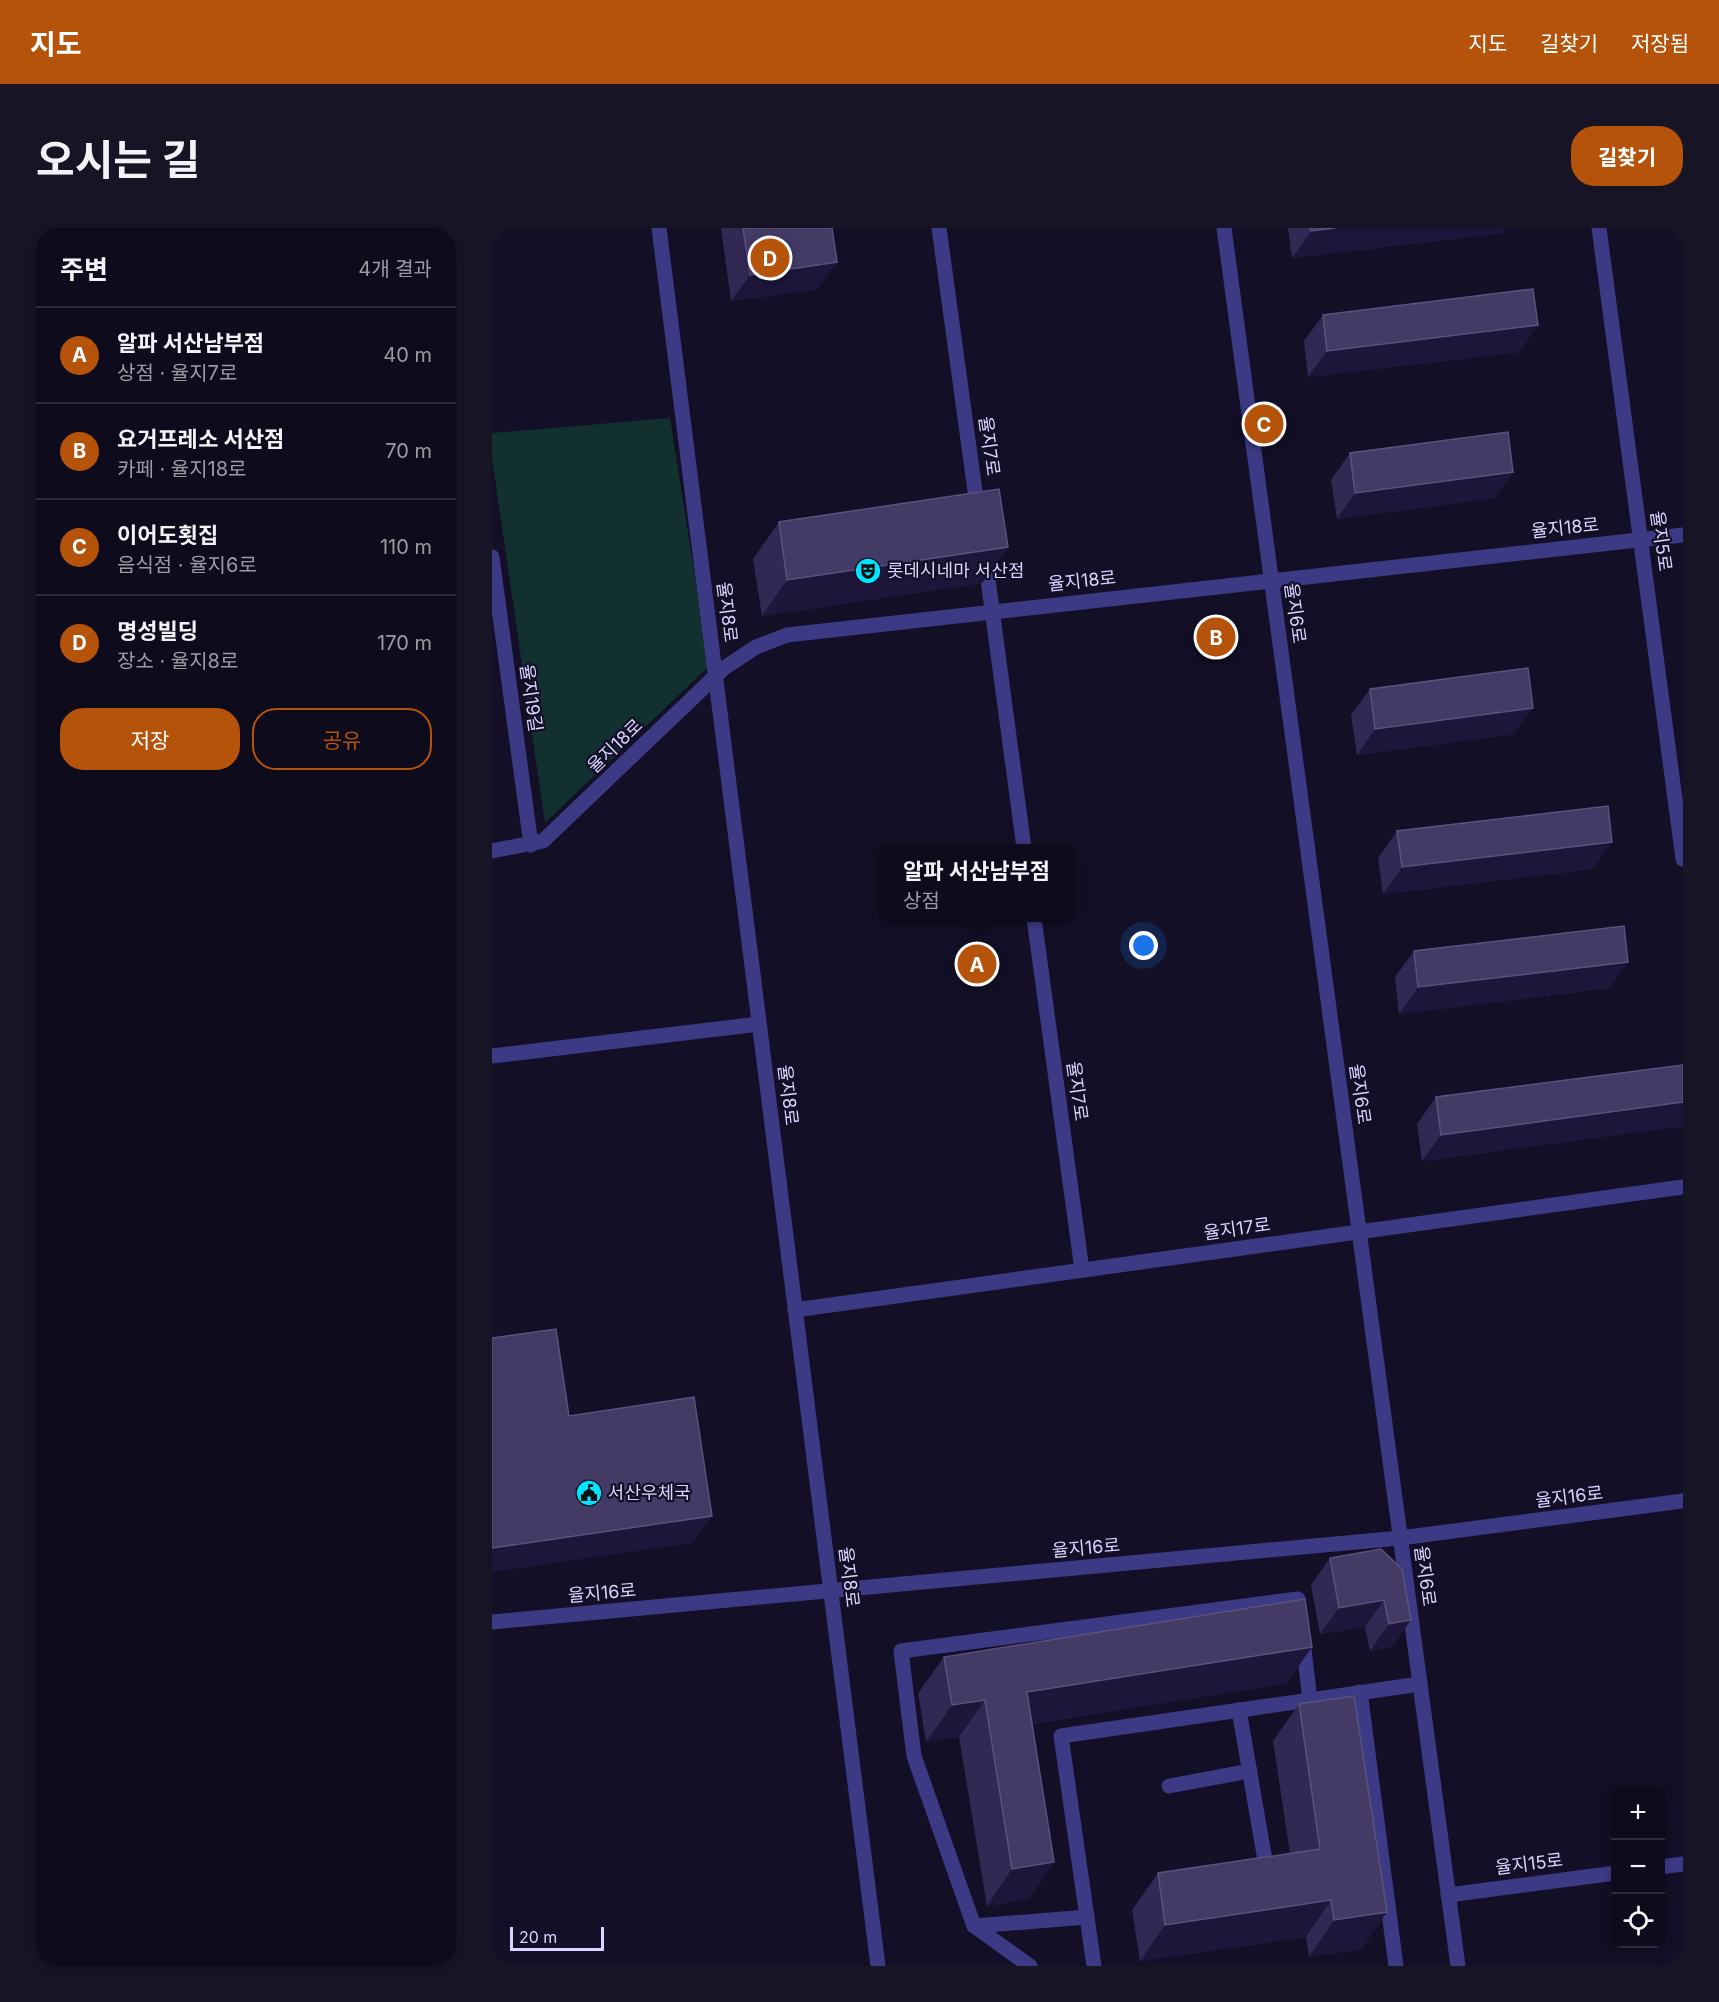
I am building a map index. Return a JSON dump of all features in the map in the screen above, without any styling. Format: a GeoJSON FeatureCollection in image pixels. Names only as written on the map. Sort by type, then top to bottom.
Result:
{"type":"FeatureCollection","features":[{"type":"Feature","properties":{"kind":"street","name":"율지8로"},"geometry":{"type":"LineString","coordinates":[[659,228],[878,1966]]}},
{"type":"Feature","properties":{"kind":"street","name":"율지7로"},"geometry":{"type":"LineString","coordinates":[[939,228],[1023,844]]}},
{"type":"Feature","properties":{"kind":"street","name":"율지6로"},"geometry":{"type":"LineString","coordinates":[[1224,228],[1448,1894],[1454,1965]]}},
{"type":"Feature","properties":{"kind":"street","name":"율지5로"},"geometry":{"type":"LineString","coordinates":[[1599,228],[1683,859]]}},
{"type":"Feature","properties":{"kind":"street","name":"율지18로"},"geometry":{"type":"LineString","coordinates":[[492,851],[543,841],[716,676],[744,654],[787,635],[992,610],[1683,535]]}},
{"type":"Feature","properties":{"kind":"street","name":"율지19길"},"geometry":{"type":"LineString","coordinates":[[492,557],[531,844]]}},
{"type":"Feature","properties":{"kind":"street","name":"율지7로"},"geometry":{"type":"LineString","coordinates":[[1035,922],[1082,1270]]}},
{"type":"Feature","properties":{"kind":"street"},"geometry":{"type":"LineString","coordinates":[[492,1056],[759,1024]]}},
{"type":"Feature","properties":{"kind":"street","name":"율지17로"},"geometry":{"type":"LineString","coordinates":[[795,1310],[1683,1187]]}},
{"type":"Feature","properties":{"kind":"street","name":"율지16로"},"geometry":{"type":"LineString","coordinates":[[492,1622],[1400,1538],[1683,1501]]}},
{"type":"Feature","properties":{"kind":"street"},"geometry":{"type":"LineString","coordinates":[[1030,1966],[974,1926],[914,1756],[901,1651],[1298,1599],[1310,1700]]}},
{"type":"Feature","properties":{"kind":"street"},"geometry":{"type":"LineString","coordinates":[[1094,1966],[1060,1736],[1420,1684]]}},
{"type":"Feature","properties":{"kind":"street"},"geometry":{"type":"LineString","coordinates":[[1360,1692],[1396,1966]]}},
{"type":"Feature","properties":{"kind":"street"},"geometry":{"type":"LineString","coordinates":[[1239,1710],[1266,1866]]}},
{"type":"Feature","properties":{"kind":"street"},"geometry":{"type":"LineString","coordinates":[[1168,1786],[1250,1771]]}},
{"type":"Feature","properties":{"kind":"street"},"geometry":{"type":"LineString","coordinates":[[1665,1866],[1683,1864]]}},
{"type":"Feature","properties":{"kind":"street","name":"율지15로"},"geometry":{"type":"LineString","coordinates":[[1448,1894],[1611,1874]]}},
{"type":"Feature","properties":{"kind":"street"},"geometry":{"type":"LineString","coordinates":[[974,1926],[1087,1917]]}},
{"type":"Feature","properties":{"kind":"green space"},"geometry":{"type":"Polygon","coordinates":[[[670,418],[709,666],[545,823],[492,458],[492,433],[670,418]]]}},
{"type":"Feature","properties":{"kind":"building"},"geometry":{"type":"Polygon","coordinates":[[[743,228],[832,228],[837,262],[750,275],[743,228]]]}},
{"type":"Feature","properties":{"kind":"building"},"geometry":{"type":"Polygon","coordinates":[[[1310,228],[1335,228],[1311,231],[1310,228]]]}},
{"type":"Feature","properties":{"kind":"building"},"geometry":{"type":"Polygon","coordinates":[[[1533,289],[1538,325],[1327,351],[1323,315],[1533,289]]]}},
{"type":"Feature","properties":{"kind":"building"},"geometry":{"type":"Polygon","coordinates":[[[1508,432],[1513,472],[1355,493],[1350,453],[1508,432]]]}},
{"type":"Feature","properties":{"kind":"building"},"geometry":{"type":"Polygon","coordinates":[[[999,489],[1008,547],[787,580],[779,522],[999,489]]]}},
{"type":"Feature","properties":{"kind":"building"},"geometry":{"type":"Polygon","coordinates":[[[1528,668],[1533,708],[1375,729],[1370,689],[1528,668]]]}},
{"type":"Feature","properties":{"kind":"building"},"geometry":{"type":"Polygon","coordinates":[[[1608,806],[1612,842],[1402,867],[1397,831],[1608,806]]]}},
{"type":"Feature","properties":{"kind":"building"},"geometry":{"type":"Polygon","coordinates":[[[1624,926],[1628,962],[1418,987],[1414,951],[1624,926]]]}},
{"type":"Feature","properties":{"kind":"building"},"geometry":{"type":"Polygon","coordinates":[[[1683,1065],[1683,1102],[1441,1135],[1436,1097],[1683,1065]]]}},
{"type":"Feature","properties":{"kind":"building","name":"서산우체국"},"geometry":{"type":"Polygon","coordinates":[[[556,1329],[569,1416],[694,1397],[712,1516],[492,1548],[492,1338],[556,1329]]]}},
{"type":"Feature","properties":{"kind":"building"},"geometry":{"type":"Polygon","coordinates":[[[1381,1549],[1402,1569],[1411,1620],[1389,1624],[1384,1600],[1339,1608],[1330,1558],[1381,1549]]]}},
{"type":"Feature","properties":{"kind":"building"},"geometry":{"type":"Polygon","coordinates":[[[1305,1599],[1312,1647],[1027,1692],[1054,1862],[1012,1869],[985,1700],[952,1705],[944,1657],[1305,1599]]]}},
{"type":"Feature","properties":{"kind":"building"},"geometry":{"type":"Polygon","coordinates":[[[1354,1696],[1387,1912],[1334,1920],[1331,1900],[1165,1925],[1158,1873],[1320,1849],[1299,1704],[1354,1696]]]}},
{"type":"Feature","properties":{"kind":"place","name":"명성빌딩"},"geometry":{"type":"Point","coordinates":[770,258]}},
{"type":"Feature","properties":{"kind":"place","name":"이어도횟집"},"geometry":{"type":"Point","coordinates":[1264,424]}},
{"type":"Feature","properties":{"kind":"place","name":"롯데시네마 서산점"},"geometry":{"type":"Point","coordinates":[868,571]}},
{"type":"Feature","properties":{"kind":"place","name":"요거프레소 서산점"},"geometry":{"type":"Point","coordinates":[1216,637]}},
{"type":"Feature","properties":{"kind":"place","name":"알파 서산남부점"},"geometry":{"type":"Point","coordinates":[977,964]}},
{"type":"Feature","properties":{"kind":"place","name":"서산우체국"},"geometry":{"type":"Point","coordinates":[589,1493]}}]}
